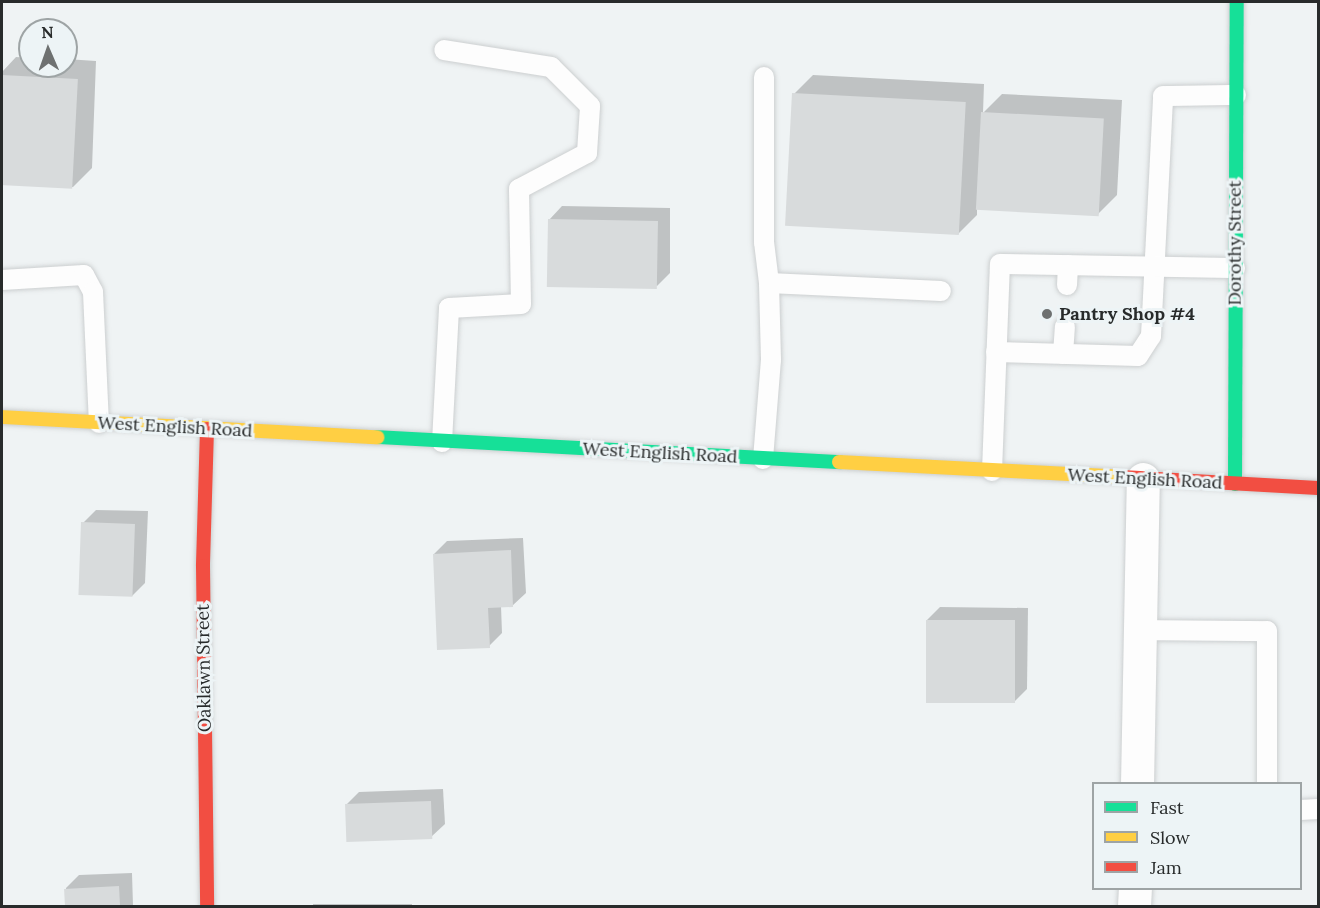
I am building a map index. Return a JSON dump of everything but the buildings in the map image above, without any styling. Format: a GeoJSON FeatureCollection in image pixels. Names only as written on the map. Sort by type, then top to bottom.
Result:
{"type":"FeatureCollection","features":[{"type":"Feature","properties":{"kind":"main road","name":"Dorothy Street"},"geometry":{"type":"LineString","coordinates":[[1235,484],[1237,2]]}},
{"type":"Feature","properties":{"kind":"main road","name":"West English Road"},"geometry":{"type":"LineString","coordinates":[[2,417],[1318,488]]}},
{"type":"Feature","properties":{"kind":"main road","name":"Oaklawn Street"},"geometry":{"type":"LineString","coordinates":[[207,429],[203,566],[207,906]]}},
{"type":"Feature","properties":{"kind":"street"},"geometry":{"type":"LineString","coordinates":[[1137,782],[1143,479]]}},
{"type":"Feature","properties":{"kind":"street"},"geometry":{"type":"LineString","coordinates":[[1134,906],[1135,890]]}},
{"type":"Feature","properties":{"kind":"lane"},"geometry":{"type":"LineString","coordinates":[[442,442],[449,308],[521,304],[519,189],[587,153],[590,106],[551,67],[444,50]]}},
{"type":"Feature","properties":{"kind":"lane"},"geometry":{"type":"LineString","coordinates":[[763,459],[771,360],[769,283],[764,242],[764,77]]}},
{"type":"Feature","properties":{"kind":"lane"},"geometry":{"type":"LineString","coordinates":[[996,352],[1138,356],[1151,336],[1163,96],[1236,95]]}},
{"type":"Feature","properties":{"kind":"lane"},"geometry":{"type":"LineString","coordinates":[[992,471],[1000,264],[1235,268]]}},
{"type":"Feature","properties":{"kind":"lane"},"geometry":{"type":"LineString","coordinates":[[1066,285],[1068,265]]}},
{"type":"Feature","properties":{"kind":"lane"},"geometry":{"type":"LineString","coordinates":[[2,280],[84,275],[93,292],[99,423]]}},
{"type":"Feature","properties":{"kind":"lane"},"geometry":{"type":"LineString","coordinates":[[769,283],[941,291]]}},
{"type":"Feature","properties":{"kind":"lane"},"geometry":{"type":"LineString","coordinates":[[1063,354],[1065,327]]}},
{"type":"Feature","properties":{"kind":"lane"},"geometry":{"type":"LineString","coordinates":[[1140,630],[1268,632],[1267,782]]}},
{"type":"Feature","properties":{"kind":"lane"},"geometry":{"type":"LineString","coordinates":[[1302,810],[1318,809]]}},
{"type":"Feature","properties":{"kind":"traffic: fast"},"geometry":{"type":"LineString","coordinates":[[1235,484],[1237,2]]}},
{"type":"Feature","properties":{"kind":"traffic: fast"},"geometry":{"type":"LineString","coordinates":[[377,437],[839,462]]}},
{"type":"Feature","properties":{"kind":"traffic: slow"},"geometry":{"type":"LineString","coordinates":[[2,417],[377,437]]}},
{"type":"Feature","properties":{"kind":"traffic: slow"},"geometry":{"type":"LineString","coordinates":[[839,462],[1122,477]]}},
{"type":"Feature","properties":{"kind":"traffic: jam"},"geometry":{"type":"LineString","coordinates":[[207,429],[203,566],[207,906]]}},
{"type":"Feature","properties":{"kind":"traffic: jam"},"geometry":{"type":"LineString","coordinates":[[1122,477],[1318,488]]}},
{"type":"Feature","properties":{"kind":"place","name":"Pantry Shop #4"},"geometry":{"type":"Point","coordinates":[1047,314]}}]}
